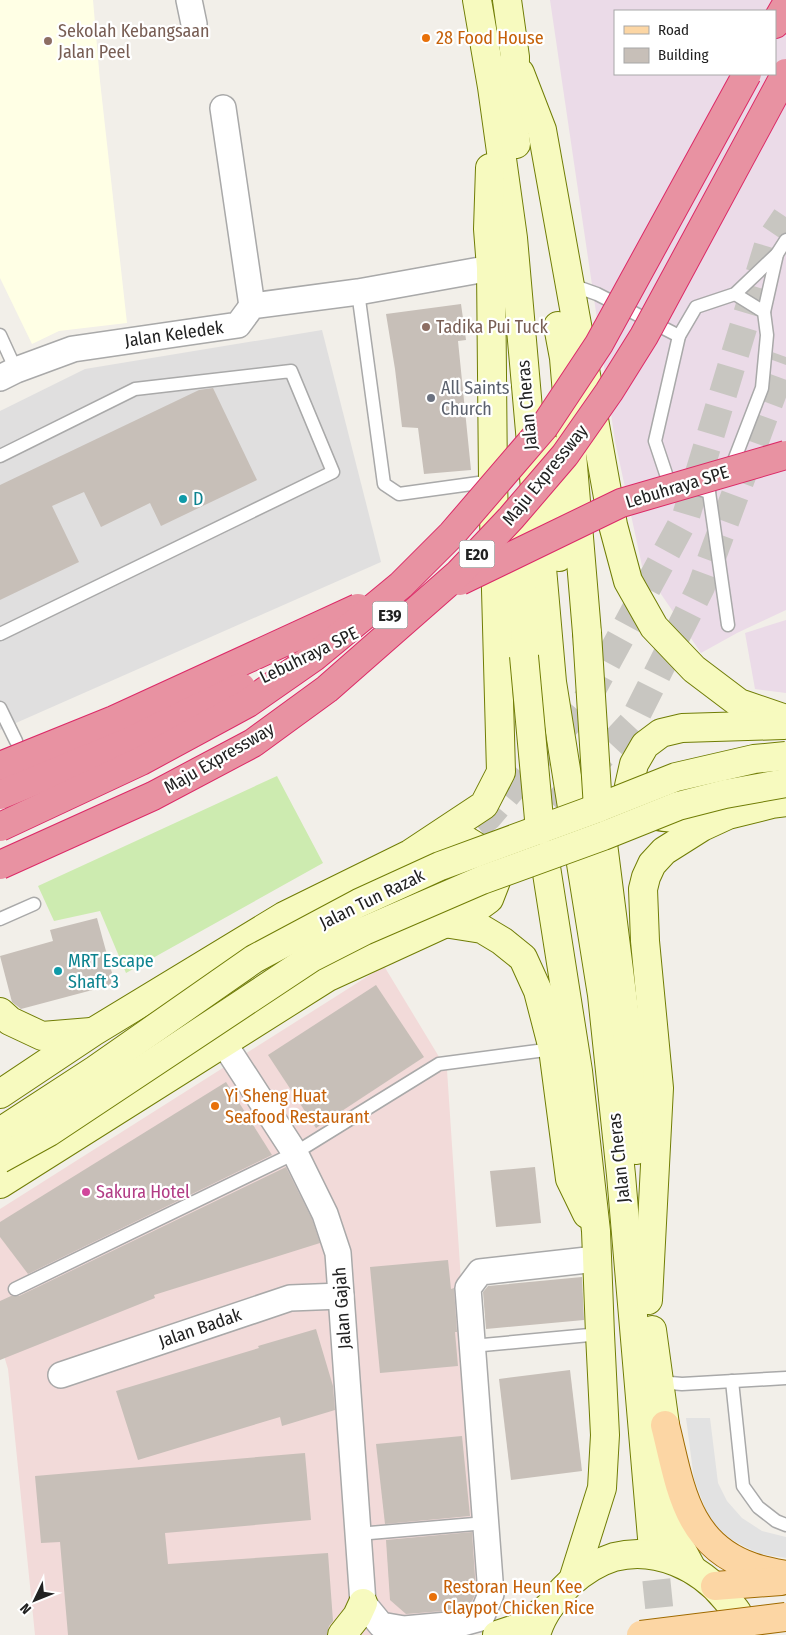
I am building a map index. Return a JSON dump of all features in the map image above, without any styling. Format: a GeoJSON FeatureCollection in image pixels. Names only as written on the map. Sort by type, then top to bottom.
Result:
{"type":"FeatureCollection","features":[{"type":"Feature","properties":{"kind":"highway"},"geometry":{"type":"LineString","coordinates":[[776,22],[786,5]]}},
{"type":"Feature","properties":{"kind":"highway","name":"Maju Expressway"},"geometry":{"type":"LineString","coordinates":[[0,866],[153,796],[253,743],[327,689],[458,574],[511,518],[565,455],[608,392],[644,336],[786,73]]}},
{"type":"Feature","properties":{"kind":"highway","name":"Maju Expressway"},"geometry":{"type":"LineString","coordinates":[[0,827],[142,761],[248,704],[329,645],[401,585],[452,534],[544,428],[599,344],[746,75]]}},
{"type":"Feature","properties":{"kind":"highway","name":"Lebuhraya SPE"},"geometry":{"type":"LineString","coordinates":[[0,766],[114,720],[618,490],[786,439]]}},
{"type":"Feature","properties":{"kind":"highway","name":"Lebuhraya SPE"},"geometry":{"type":"LineString","coordinates":[[0,795],[126,743],[621,503],[786,454]]}},
{"type":"Feature","properties":{"kind":"main road"},"geometry":{"type":"LineString","coordinates":[[665,1425],[683,1497],[692,1517],[705,1536],[725,1553],[752,1567],[786,1575]]}},
{"type":"Feature","properties":{"kind":"main road"},"geometry":{"type":"LineString","coordinates":[[715,1586],[786,1581]]}},
{"type":"Feature","properties":{"kind":"main road"},"geometry":{"type":"LineString","coordinates":[[641,1635],[786,1616]]}},
{"type":"Feature","properties":{"kind":"street"},"geometry":{"type":"LineString","coordinates":[[189,0],[194,24]]}},
{"type":"Feature","properties":{"kind":"street","name":"Jalan Cheras"},"geometry":{"type":"LineString","coordinates":[[477,0],[492,87],[513,238],[552,682],[602,995],[621,1175],[652,1538]]}},
{"type":"Feature","properties":{"kind":"street","name":"Jalan Cheras"},"geometry":{"type":"LineString","coordinates":[[507,0],[515,58],[514,126],[556,503],[565,686],[567,780]]}},
{"type":"Feature","properties":{"kind":"street"},"geometry":{"type":"LineString","coordinates":[[515,58],[542,130],[613,525],[628,581],[654,627],[694,669],[740,703],[786,719]]}},
{"type":"Feature","properties":{"kind":"street"},"geometry":{"type":"LineString","coordinates":[[515,58],[564,358],[587,633],[598,808],[630,1057],[648,1300],[665,1425],[667,1507],[672,1532],[692,1569]]}},
{"type":"Feature","properties":{"kind":"street"},"geometry":{"type":"LineString","coordinates":[[0,1094],[93,1032],[284,916],[410,854],[484,806],[501,772],[492,481],[491,268],[488,229],[492,87]]}},
{"type":"Feature","properties":{"kind":"street"},"geometry":{"type":"LineString","coordinates":[[492,87],[498,241],[516,431],[524,656],[540,830],[578,1071],[596,1231],[605,1436],[602,1488],[573,1580]]}},
{"type":"Feature","properties":{"kind":"street"},"geometry":{"type":"LineString","coordinates":[[223,108],[252,306],[358,292],[491,268]]}},
{"type":"Feature","properties":{"kind":"street","name":"Jalan Keledek"},"geometry":{"type":"LineString","coordinates":[[8,374],[73,349],[238,325],[252,306]]}},
{"type":"Feature","properties":{"kind":"street"},"geometry":{"type":"LineString","coordinates":[[728,815],[693,815],[664,818],[647,812],[629,786],[634,764],[645,745],[661,733],[682,728],[786,725]]}},
{"type":"Feature","properties":{"kind":"street","name":"Jalan Tun Razak"},"geometry":{"type":"LineString","coordinates":[[0,1132],[95,1070],[254,960],[359,903],[440,866],[540,830],[676,777],[754,759],[786,756]]}},
{"type":"Feature","properties":{"kind":"street","name":"Jalan Tun Razak"},"geometry":{"type":"LineString","coordinates":[[0,1159],[49,1132],[311,958],[364,931],[482,880],[603,836],[678,806],[726,794],[786,783]]}},
{"type":"Feature","properties":{"kind":"street"},"geometry":{"type":"LineString","coordinates":[[648,1300],[659,1088],[645,941],[643,889],[646,876],[652,864],[664,851],[702,827],[728,815],[786,802]]}},
{"type":"Feature","properties":{"kind":"street"},"geometry":{"type":"LineString","coordinates":[[0,1184],[328,977],[474,910],[489,898],[496,881],[491,860],[480,849],[467,841],[446,842],[410,854]]}},
{"type":"Feature","properties":{"kind":"street"},"geometry":{"type":"LineString","coordinates":[[444,923],[482,929],[502,941],[523,958],[538,991],[552,1049],[570,1180],[596,1231]]}},
{"type":"Feature","properties":{"kind":"street"},"geometry":{"type":"LineString","coordinates":[[0,1012],[10,1021],[42,1036],[93,1032]]}},
{"type":"Feature","properties":{"kind":"street","name":"Jalan Gajah"},"geometry":{"type":"LineString","coordinates":[[223,1042],[294,1153],[326,1214],[338,1253],[363,1603]]}},
{"type":"Feature","properties":{"kind":"street"},"geometry":{"type":"LineString","coordinates":[[342,1635],[357,1616],[363,1603],[381,1625],[404,1629],[459,1624],[481,1618],[491,1594],[468,1288],[480,1272],[596,1259]]}},
{"type":"Feature","properties":{"kind":"street","name":"Jalan Badak"},"geometry":{"type":"LineString","coordinates":[[61,1375],[290,1298],[341,1296]]}},
{"type":"Feature","properties":{"kind":"street"},"geometry":{"type":"LineString","coordinates":[[536,1635],[550,1606],[573,1580],[590,1568],[614,1557],[638,1555],[666,1558],[692,1569],[715,1586],[737,1613],[746,1635]]}},
{"type":"Feature","properties":{"kind":"street"},"geometry":{"type":"LineString","coordinates":[[497,1635],[521,1627],[550,1606]]}},
{"type":"Feature","properties":{"kind":"lane"},"geometry":{"type":"LineString","coordinates":[[709,492],[668,480],[655,441],[679,336],[696,307],[734,294],[777,254],[786,240]]}},
{"type":"Feature","properties":{"kind":"lane"},"geometry":{"type":"LineString","coordinates":[[709,492],[730,470],[762,388],[767,335],[764,312],[777,254]]}},
{"type":"Feature","properties":{"kind":"lane"},"geometry":{"type":"LineString","coordinates":[[569,284],[598,294],[679,336]]}},
{"type":"Feature","properties":{"kind":"lane"},"geometry":{"type":"LineString","coordinates":[[358,292],[384,484],[399,494],[492,481]]}},
{"type":"Feature","properties":{"kind":"lane"},"geometry":{"type":"LineString","coordinates":[[734,294],[764,312]]}},
{"type":"Feature","properties":{"kind":"lane"},"geometry":{"type":"LineString","coordinates":[[0,335],[8,374]]}},
{"type":"Feature","properties":{"kind":"lane"},"geometry":{"type":"LineString","coordinates":[[0,456],[135,389],[291,371],[333,472],[0,634]]}},
{"type":"Feature","properties":{"kind":"lane"},"geometry":{"type":"LineString","coordinates":[[709,492],[728,625]]}},
{"type":"Feature","properties":{"kind":"lane"},"geometry":{"type":"LineString","coordinates":[[0,708],[16,741]]}},
{"type":"Feature","properties":{"kind":"lane"},"geometry":{"type":"LineString","coordinates":[[0,919],[34,904]]}},
{"type":"Feature","properties":{"kind":"lane"},"geometry":{"type":"LineString","coordinates":[[15,1289],[294,1153],[440,1064],[552,1049]]}},
{"type":"Feature","properties":{"kind":"lane"},"geometry":{"type":"LineString","coordinates":[[472,1346],[600,1334]]}},
{"type":"Feature","properties":{"kind":"lane"},"geometry":{"type":"LineString","coordinates":[[659,1382],[682,1384],[786,1378]]}},
{"type":"Feature","properties":{"kind":"lane"},"geometry":{"type":"LineString","coordinates":[[732,1381],[743,1486],[758,1507],[776,1521],[786,1525]]}},
{"type":"Feature","properties":{"kind":"lane"},"geometry":{"type":"LineString","coordinates":[[358,1534],[486,1523]]}},
{"type":"Feature","properties":{"kind":"shaded area"},"geometry":{"type":"Polygon","coordinates":[[[0,0],[93,0],[100,81],[127,323],[59,331],[32,344],[0,278],[0,0]]]}},
{"type":"Feature","properties":{"kind":"shaded area"},"geometry":{"type":"Polygon","coordinates":[[[550,0],[786,0],[786,610],[737,633],[701,653],[642,566],[615,441],[550,0]]]}},
{"type":"Feature","properties":{"kind":"shaded area"},"geometry":{"type":"Polygon","coordinates":[[[322,330],[381,562],[0,730],[0,411],[85,369],[322,330]]]}},
{"type":"Feature","properties":{"kind":"shaded area"},"geometry":{"type":"Polygon","coordinates":[[[786,620],[786,693],[755,689],[745,633],[786,620]]]}},
{"type":"Feature","properties":{"kind":"shaded area"},"geometry":{"type":"Polygon","coordinates":[[[384,966],[447,1070],[484,1595],[466,1629],[409,1635],[35,1635],[8,1369],[0,1343],[0,1209],[384,966]]]}},
{"type":"Feature","properties":{"kind":"shaded area"},"geometry":{"type":"Polygon","coordinates":[[[686,1418],[710,1418],[718,1483],[727,1501],[742,1518],[762,1531],[786,1537],[786,1558],[761,1554],[745,1547],[731,1539],[718,1528],[707,1513],[694,1479],[686,1418]]]}},
{"type":"Feature","properties":{"kind":"green space"},"geometry":{"type":"Polygon","coordinates":[[[277,776],[323,863],[126,973],[100,911],[54,921],[38,886],[277,776]]]}},
{"type":"Feature","properties":{"kind":"building","name":"All Saints Church"},"geometry":{"type":"Polygon","coordinates":[[[461,304],[466,340],[458,341],[471,470],[424,474],[418,428],[402,427],[386,314],[461,304]]]}},
{"type":"Feature","properties":{"kind":"building","name":"D"},"geometry":{"type":"Polygon","coordinates":[[[213,388],[257,480],[161,526],[150,503],[101,527],[84,492],[52,506],[79,562],[0,600],[0,485],[199,390],[213,388]]]}},
{"type":"Feature","properties":{"kind":"building","name":"MRT Escape Shaft 3"},"geometry":{"type":"Polygon","coordinates":[[[97,918],[115,984],[21,1009],[12,1002],[0,956],[53,941],[50,930],[97,918]]]}},
{"type":"Feature","properties":{"kind":"building"},"geometry":{"type":"Polygon","coordinates":[[[376,985],[424,1057],[316,1128],[268,1055],[376,985]]]}},
{"type":"Feature","properties":{"kind":"building"},"geometry":{"type":"Polygon","coordinates":[[[226,1082],[272,1155],[28,1274],[0,1237],[0,1222],[226,1082]]]}},
{"type":"Feature","properties":{"kind":"building"},"geometry":{"type":"Polygon","coordinates":[[[286,1167],[312,1219],[320,1243],[154,1295],[155,1298],[0,1360],[0,1301],[11,1296],[19,1296],[286,1167]]]}},
{"type":"Feature","properties":{"kind":"building"},"geometry":{"type":"Polygon","coordinates":[[[535,1167],[541,1223],[496,1227],[490,1171],[535,1167]]]}},
{"type":"Feature","properties":{"kind":"building"},"geometry":{"type":"Polygon","coordinates":[[[448,1260],[451,1289],[454,1288],[458,1366],[380,1373],[370,1267],[448,1260]]]}},
{"type":"Feature","properties":{"kind":"building"},"geometry":{"type":"Polygon","coordinates":[[[582,1277],[584,1320],[486,1329],[483,1292],[488,1286],[582,1277]]]}},
{"type":"Feature","properties":{"kind":"building"},"geometry":{"type":"Polygon","coordinates":[[[316,1329],[333,1386],[335,1410],[282,1426],[280,1417],[138,1460],[116,1391],[316,1329]]]}},
{"type":"Feature","properties":{"kind":"building"},"geometry":{"type":"Polygon","coordinates":[[[570,1370],[582,1471],[511,1480],[499,1379],[570,1370]]]}},
{"type":"Feature","properties":{"kind":"building"},"geometry":{"type":"Polygon","coordinates":[[[462,1436],[470,1516],[385,1524],[376,1444],[462,1436]]]}},
{"type":"Feature","properties":{"kind":"building"},"geometry":{"type":"Polygon","coordinates":[[[305,1453],[311,1520],[165,1533],[168,1564],[328,1553],[333,1621],[329,1626],[327,1635],[68,1635],[60,1542],[41,1543],[35,1476],[305,1453]]]}},
{"type":"Feature","properties":{"kind":"building"},"geometry":{"type":"Polygon","coordinates":[[[472,1532],[476,1592],[470,1606],[456,1610],[406,1614],[390,1600],[386,1540],[472,1532]]]}},
{"type":"Feature","properties":{"kind":"tunnel"},"geometry":{"type":"LineString","coordinates":[[477,826],[488,817],[586,701],[686,516],[769,242],[786,217]]}},
{"type":"Feature","properties":{"kind":"tunnel"},"geometry":{"type":"LineString","coordinates":[[526,837],[633,722],[701,587],[786,357]]}},
{"type":"Feature","properties":{"kind":"tunnel"},"geometry":{"type":"LineString","coordinates":[[158,1041],[259,977]]}},
{"type":"Feature","properties":{"kind":"tunnel"},"geometry":{"type":"LineString","coordinates":[[652,1538],[662,1635]]}},
{"type":"Feature","properties":{"kind":"place","name":"28 Food House"},"geometry":{"type":"Point","coordinates":[426,38]}},
{"type":"Feature","properties":{"kind":"place","name":"Sekolah Kebangsaan Jalan Peel"},"geometry":{"type":"Point","coordinates":[48,41]}},
{"type":"Feature","properties":{"kind":"place","name":"Tadika Pui Tuck"},"geometry":{"type":"Point","coordinates":[426,327]}},
{"type":"Feature","properties":{"kind":"place","name":"All Saints Church"},"geometry":{"type":"Point","coordinates":[431,398]}},
{"type":"Feature","properties":{"kind":"place","name":"D"},"geometry":{"type":"Point","coordinates":[183,499]}},
{"type":"Feature","properties":{"kind":"place","name":"MRT Escape Shaft 3"},"geometry":{"type":"Point","coordinates":[58,971]}},
{"type":"Feature","properties":{"kind":"place","name":"Yi Sheng Huat Seafood Restaurant"},"geometry":{"type":"Point","coordinates":[215,1106]}},
{"type":"Feature","properties":{"kind":"place","name":"Sakura Hotel"},"geometry":{"type":"Point","coordinates":[86,1192]}},
{"type":"Feature","properties":{"kind":"place","name":"Restoran Heun Kee Claypot Chicken Rice"},"geometry":{"type":"Point","coordinates":[433,1597]}}]}
